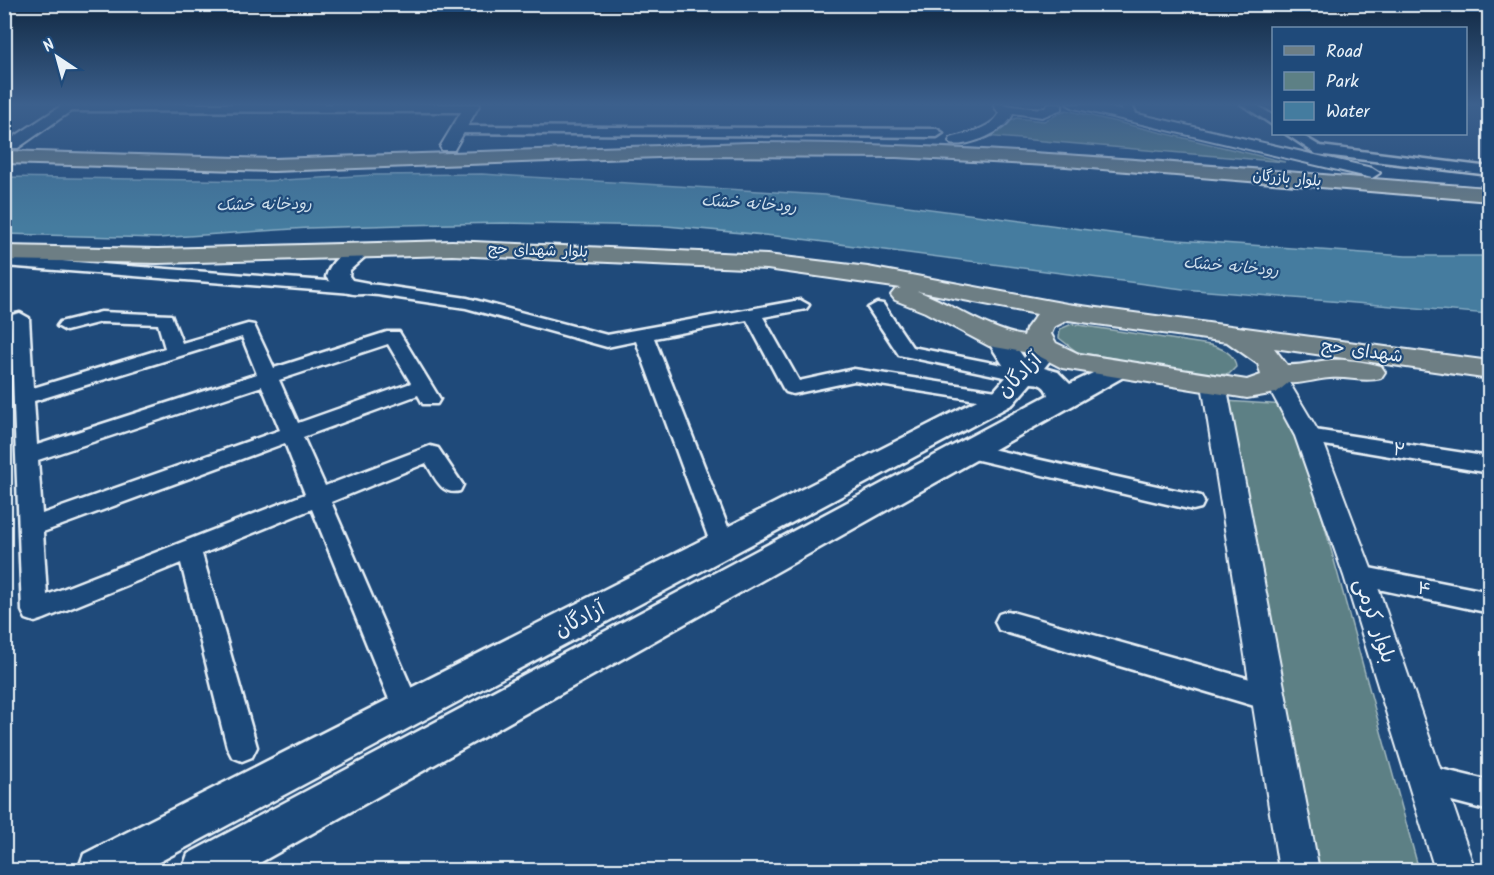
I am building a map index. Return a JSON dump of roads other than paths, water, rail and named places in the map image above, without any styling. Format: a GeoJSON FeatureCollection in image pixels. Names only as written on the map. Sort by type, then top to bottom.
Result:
{"type":"FeatureCollection","features":[{"type":"Feature","properties":{"kind":"main road","name":"بلوار بازرگان"},"geometry":{"type":"LineString","coordinates":[[7,149],[242,151],[351,145]]}},
{"type":"Feature","properties":{"kind":"main road","name":"بلوار بازرگان"},"geometry":{"type":"LineString","coordinates":[[7,149],[209,164],[309,164],[789,145]]}},
{"type":"Feature","properties":{"kind":"main road","name":"بلوار بازرگان"},"geometry":{"type":"LineString","coordinates":[[824,145],[1021,157],[1490,195]]}},
{"type":"Feature","properties":{"kind":"main road","name":"بلوار بازرگان"},"geometry":{"type":"LineString","coordinates":[[1023,145],[1111,150],[1490,183]]}},
{"type":"Feature","properties":{"kind":"main road","name":"بلوار شهدای حج"},"geometry":{"type":"LineString","coordinates":[[6,259],[452,248],[767,262],[868,274],[1067,312],[1234,334]]}},
{"type":"Feature","properties":{"kind":"main road","name":"بلوار شهدای حج"},"geometry":{"type":"LineString","coordinates":[[6,259],[146,264],[357,254],[434,253],[767,269],[866,281],[934,306],[999,340],[1046,348],[1072,362],[1116,370]]}},
{"type":"Feature","properties":{"kind":"main road"},"geometry":{"type":"LineString","coordinates":[[357,254],[340,267],[337,277],[344,285],[360,288]]}},
{"type":"Feature","properties":{"kind":"main road"},"geometry":{"type":"LineString","coordinates":[[1046,348],[1037,334],[1040,324],[1050,316],[1067,312]]}},
{"type":"Feature","properties":{"kind":"main road"},"geometry":{"type":"LineString","coordinates":[[1234,334],[1256,347],[1272,362],[1276,376]]}},
{"type":"Feature","properties":{"kind":"main road","name":"شهدای حج"},"geometry":{"type":"LineString","coordinates":[[1234,334],[1490,370]]}},
{"type":"Feature","properties":{"kind":"main road"},"geometry":{"type":"LineString","coordinates":[[999,340],[1013,386],[1045,375],[1056,381],[1063,399]]}},
{"type":"Feature","properties":{"kind":"main road","name":"آزادگان"},"geometry":{"type":"LineString","coordinates":[[100,870],[723,545],[1013,386],[1046,348]]}},
{"type":"Feature","properties":{"kind":"main road","name":"شهدای حج"},"geometry":{"type":"LineString","coordinates":[[1116,370],[1247,389],[1266,386],[1276,376],[1302,375],[1330,369],[1419,375],[1490,386]]}},
{"type":"Feature","properties":{"kind":"main road","name":"آزادگان"},"geometry":{"type":"LineString","coordinates":[[204,870],[1116,370]]}},
{"type":"Feature","properties":{"kind":"street"},"geometry":{"type":"LineString","coordinates":[[1261,145],[1372,173]]}},
{"type":"Feature","properties":{"kind":"street"},"geometry":{"type":"LineString","coordinates":[[1308,145],[1316,150],[1490,171]]}},
{"type":"Feature","properties":{"kind":"street"},"geometry":{"type":"LineString","coordinates":[[6,259],[360,288],[467,303],[607,341],[800,306]]}},
{"type":"Feature","properties":{"kind":"street"},"geometry":{"type":"LineString","coordinates":[[877,308],[906,351],[1013,386]]}},
{"type":"Feature","properties":{"kind":"street"},"geometry":{"type":"LineString","coordinates":[[752,314],[793,388],[854,375],[1013,386]]}},
{"type":"Feature","properties":{"kind":"street"},"geometry":{"type":"LineString","coordinates":[[66,326],[102,316],[165,319],[175,351]]}},
{"type":"Feature","properties":{"kind":"street"},"geometry":{"type":"LineString","coordinates":[[4,322],[20,318],[35,611],[430,453],[452,485]]}},
{"type":"Feature","properties":{"kind":"street"},"geometry":{"type":"LineString","coordinates":[[24,397],[248,329],[407,710]]}},
{"type":"Feature","properties":{"kind":"street"},"geometry":{"type":"LineString","coordinates":[[643,334],[723,545]]}},
{"type":"Feature","properties":{"kind":"street"},"geometry":{"type":"LineString","coordinates":[[27,456],[393,336],[426,393],[291,433],[31,527]]}},
{"type":"Feature","properties":{"kind":"street","name":"بلوار کرمی"},"geometry":{"type":"LineString","coordinates":[[1276,376],[1308,436],[1359,576],[1428,781],[1455,870]]}},
{"type":"Feature","properties":{"kind":"street"},"geometry":{"type":"LineString","coordinates":[[1214,384],[1299,870]]}},
{"type":"Feature","properties":{"kind":"street","name":"۲"},"geometry":{"type":"LineString","coordinates":[[1308,436],[1490,465]]}},
{"type":"Feature","properties":{"kind":"street"},"geometry":{"type":"LineString","coordinates":[[969,451],[1193,502]]}},
{"type":"Feature","properties":{"kind":"street"},"geometry":{"type":"LineString","coordinates":[[189,549],[242,747]]}},
{"type":"Feature","properties":{"kind":"street","name":"۴"},"geometry":{"type":"LineString","coordinates":[[1359,576],[1490,603]]}},
{"type":"Feature","properties":{"kind":"street"},"geometry":{"type":"LineString","coordinates":[[1008,622],[1268,697]]}},
{"type":"Feature","properties":{"kind":"street"},"geometry":{"type":"LineString","coordinates":[[1428,781],[1490,796]]}},
{"type":"Feature","properties":{"kind":"water","name":"رودخانه خشک"},"geometry":{"type":"Polygon","coordinates":[[[482,174],[824,195],[1149,238],[1406,256],[1489,256],[1489,314],[1183,289],[786,237],[666,226],[503,223],[401,225],[308,228],[158,238],[5,234],[5,177],[265,181],[374,175],[482,174]]]}}]}
